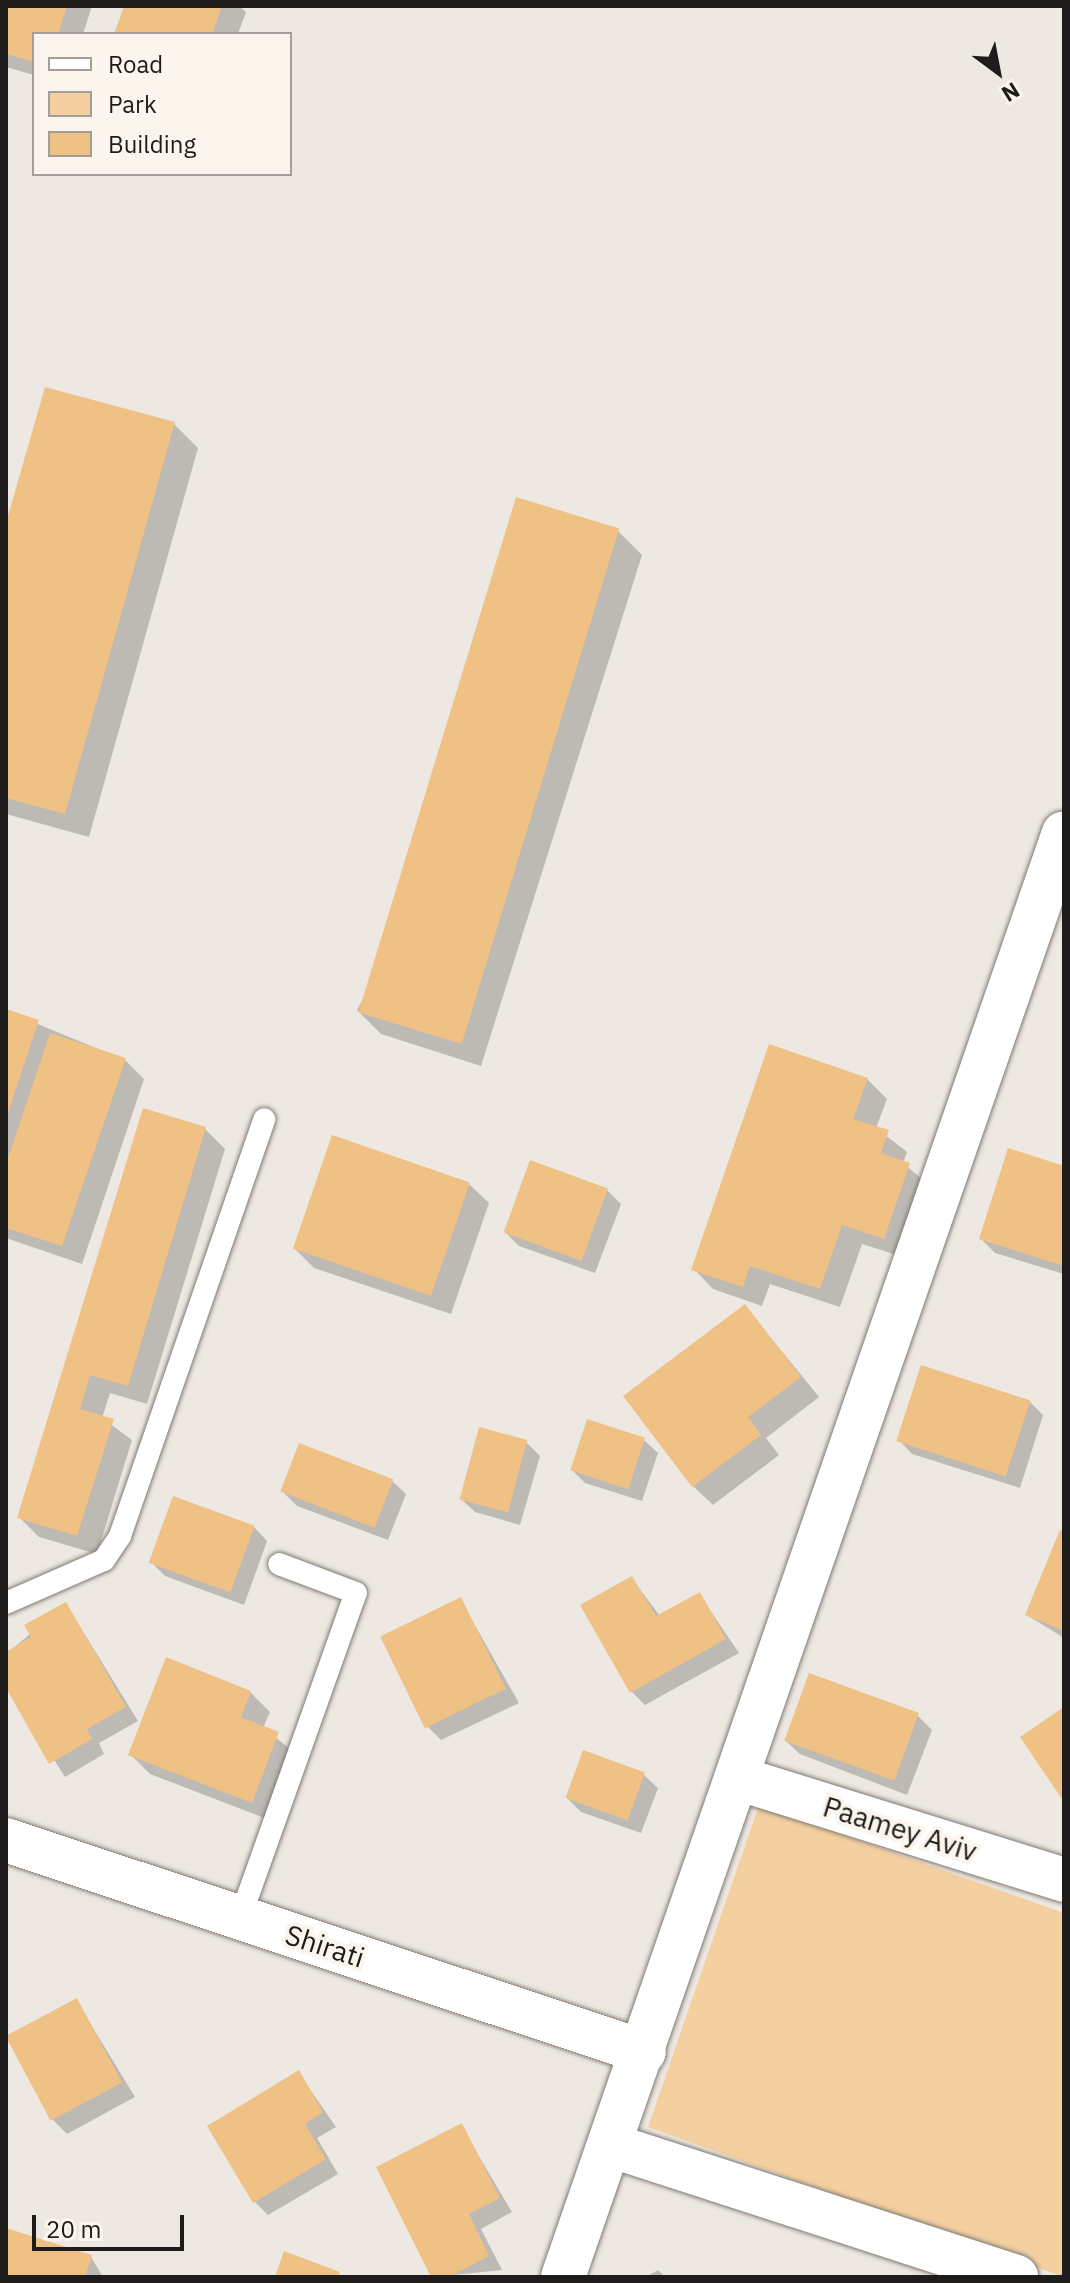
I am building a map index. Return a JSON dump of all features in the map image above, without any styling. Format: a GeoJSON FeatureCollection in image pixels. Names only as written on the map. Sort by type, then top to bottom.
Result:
{"type":"FeatureCollection","features":[{"type":"Feature","properties":{"kind":"street"},"geometry":{"type":"LineString","coordinates":[[563,2277],[613,2146],[1064,833]]}},
{"type":"Feature","properties":{"kind":"street","name":"Paamey Aviv"},"geometry":{"type":"LineString","coordinates":[[737,1778],[1064,1880]]}},
{"type":"Feature","properties":{"kind":"street","name":"Shirati"},"geometry":{"type":"LineString","coordinates":[[6,1840],[644,2052]]}},
{"type":"Feature","properties":{"kind":"street"},"geometry":{"type":"LineString","coordinates":[[613,2146],[1016,2277]]}},
{"type":"Feature","properties":{"kind":"lane"},"geometry":{"type":"LineString","coordinates":[[6,1603],[104,1560],[120,1536],[264,1119]]}},
{"type":"Feature","properties":{"kind":"lane"},"geometry":{"type":"LineString","coordinates":[[240,1918],[356,1593],[279,1564]]}},
{"type":"Feature","properties":{"kind":"green space"},"geometry":{"type":"Polygon","coordinates":[[[759,1805],[1064,1913],[1064,2277],[648,2127],[759,1805]]]}},
{"type":"Feature","properties":{"kind":"building"},"geometry":{"type":"Polygon","coordinates":[[[6,6],[67,6],[59,32],[32,32],[32,61],[6,54],[6,6]]]}},
{"type":"Feature","properties":{"kind":"building"},"geometry":{"type":"Polygon","coordinates":[[[124,6],[222,6],[213,32],[115,32],[124,6]]]}},
{"type":"Feature","properties":{"kind":"building"},"geometry":{"type":"Polygon","coordinates":[[[45,387],[175,422],[65,814],[6,798],[6,523],[45,387]]]}},
{"type":"Feature","properties":{"kind":"building"},"geometry":{"type":"Polygon","coordinates":[[[516,497],[619,529],[462,1044],[358,1012],[516,497]]]}},
{"type":"Feature","properties":{"kind":"building"},"geometry":{"type":"Polygon","coordinates":[[[6,1009],[39,1020],[7,1116],[6,1116],[6,1009]]]}},
{"type":"Feature","properties":{"kind":"building"},"geometry":{"type":"Polygon","coordinates":[[[50,1033],[126,1058],[62,1246],[6,1228],[6,1164],[50,1033]]]}},
{"type":"Feature","properties":{"kind":"building"},"geometry":{"type":"Polygon","coordinates":[[[769,1044],[868,1078],[853,1119],[889,1130],[881,1153],[910,1163],[884,1239],[842,1225],[820,1289],[750,1266],[743,1287],[691,1270],[769,1044]]]}},
{"type":"Feature","properties":{"kind":"building"},"geometry":{"type":"Polygon","coordinates":[[[143,1108],[206,1127],[128,1386],[90,1375],[80,1409],[114,1419],[77,1536],[17,1518],[143,1108]]]}},
{"type":"Feature","properties":{"kind":"building"},"geometry":{"type":"Polygon","coordinates":[[[332,1135],[470,1183],[431,1296],[293,1248],[332,1135]]]}},
{"type":"Feature","properties":{"kind":"building"},"geometry":{"type":"Polygon","coordinates":[[[1008,1148],[1064,1166],[1064,1266],[979,1239],[1008,1148]]]}},
{"type":"Feature","properties":{"kind":"building"},"geometry":{"type":"Polygon","coordinates":[[[530,1160],[608,1188],[582,1261],[504,1232],[530,1160]]]}},
{"type":"Feature","properties":{"kind":"building"},"geometry":{"type":"Polygon","coordinates":[[[745,1304],[801,1377],[748,1417],[761,1435],[692,1487],[623,1396],[745,1304]]]}},
{"type":"Feature","properties":{"kind":"building"},"geometry":{"type":"Polygon","coordinates":[[[921,1365],[1030,1401],[1006,1477],[896,1441],[921,1365]]]}},
{"type":"Feature","properties":{"kind":"building"},"geometry":{"type":"Polygon","coordinates":[[[587,1419],[645,1438],[628,1489],[570,1470],[587,1419]]]}},
{"type":"Feature","properties":{"kind":"building"},"geometry":{"type":"Polygon","coordinates":[[[479,1427],[527,1440],[508,1512],[460,1499],[479,1427]]]}},
{"type":"Feature","properties":{"kind":"building"},"geometry":{"type":"Polygon","coordinates":[[[299,1443],[393,1479],[375,1528],[280,1492],[299,1443]]]}},
{"type":"Feature","properties":{"kind":"building"},"geometry":{"type":"Polygon","coordinates":[[[173,1496],[255,1526],[230,1592],[149,1563],[173,1496]]]}},
{"type":"Feature","properties":{"kind":"building"},"geometry":{"type":"Polygon","coordinates":[[[1060,1530],[1064,1531],[1064,1631],[1025,1615],[1060,1530]]]}},
{"type":"Feature","properties":{"kind":"building"},"geometry":{"type":"Polygon","coordinates":[[[632,1576],[656,1616],[700,1592],[726,1639],[630,1693],[580,1605],[632,1576]]]}},
{"type":"Feature","properties":{"kind":"building"},"geometry":{"type":"Polygon","coordinates":[[[461,1597],[506,1689],[425,1728],[380,1636],[461,1597]]]}},
{"type":"Feature","properties":{"kind":"building"},"geometry":{"type":"Polygon","coordinates":[[[66,1602],[126,1707],[87,1729],[92,1739],[49,1764],[6,1688],[6,1652],[31,1637],[24,1625],[66,1602]]]}},
{"type":"Feature","properties":{"kind":"building"},"geometry":{"type":"Polygon","coordinates":[[[166,1657],[251,1691],[241,1717],[279,1732],[252,1803],[128,1755],[166,1657]]]}},
{"type":"Feature","properties":{"kind":"building"},"geometry":{"type":"Polygon","coordinates":[[[809,1673],[919,1713],[894,1781],[784,1741],[809,1673]]]}},
{"type":"Feature","properties":{"kind":"building"},"geometry":{"type":"Polygon","coordinates":[[[1064,1707],[1064,1802],[1020,1737],[1064,1707]]]}},
{"type":"Feature","properties":{"kind":"building"},"geometry":{"type":"Polygon","coordinates":[[[583,1750],[645,1773],[628,1820],[566,1798],[583,1750]]]}},
{"type":"Feature","properties":{"kind":"building"},"geometry":{"type":"Polygon","coordinates":[[[77,1998],[122,2083],[51,2121],[6,2036],[77,1998]]]}},
{"type":"Feature","properties":{"kind":"building"},"geometry":{"type":"Polygon","coordinates":[[[299,2070],[323,2112],[305,2124],[326,2159],[253,2203],[207,2126],[299,2070]]]}},
{"type":"Feature","properties":{"kind":"building"},"geometry":{"type":"Polygon","coordinates":[[[462,2123],[500,2198],[469,2214],[489,2256],[449,2277],[431,2277],[376,2167],[462,2123]]]}},
{"type":"Feature","properties":{"kind":"building"},"geometry":{"type":"Polygon","coordinates":[[[6,2228],[92,2255],[85,2277],[6,2277],[6,2228]]]}},
{"type":"Feature","properties":{"kind":"building"},"geometry":{"type":"Polygon","coordinates":[[[284,2251],[340,2272],[338,2277],[275,2277],[284,2251]]]}}]}
